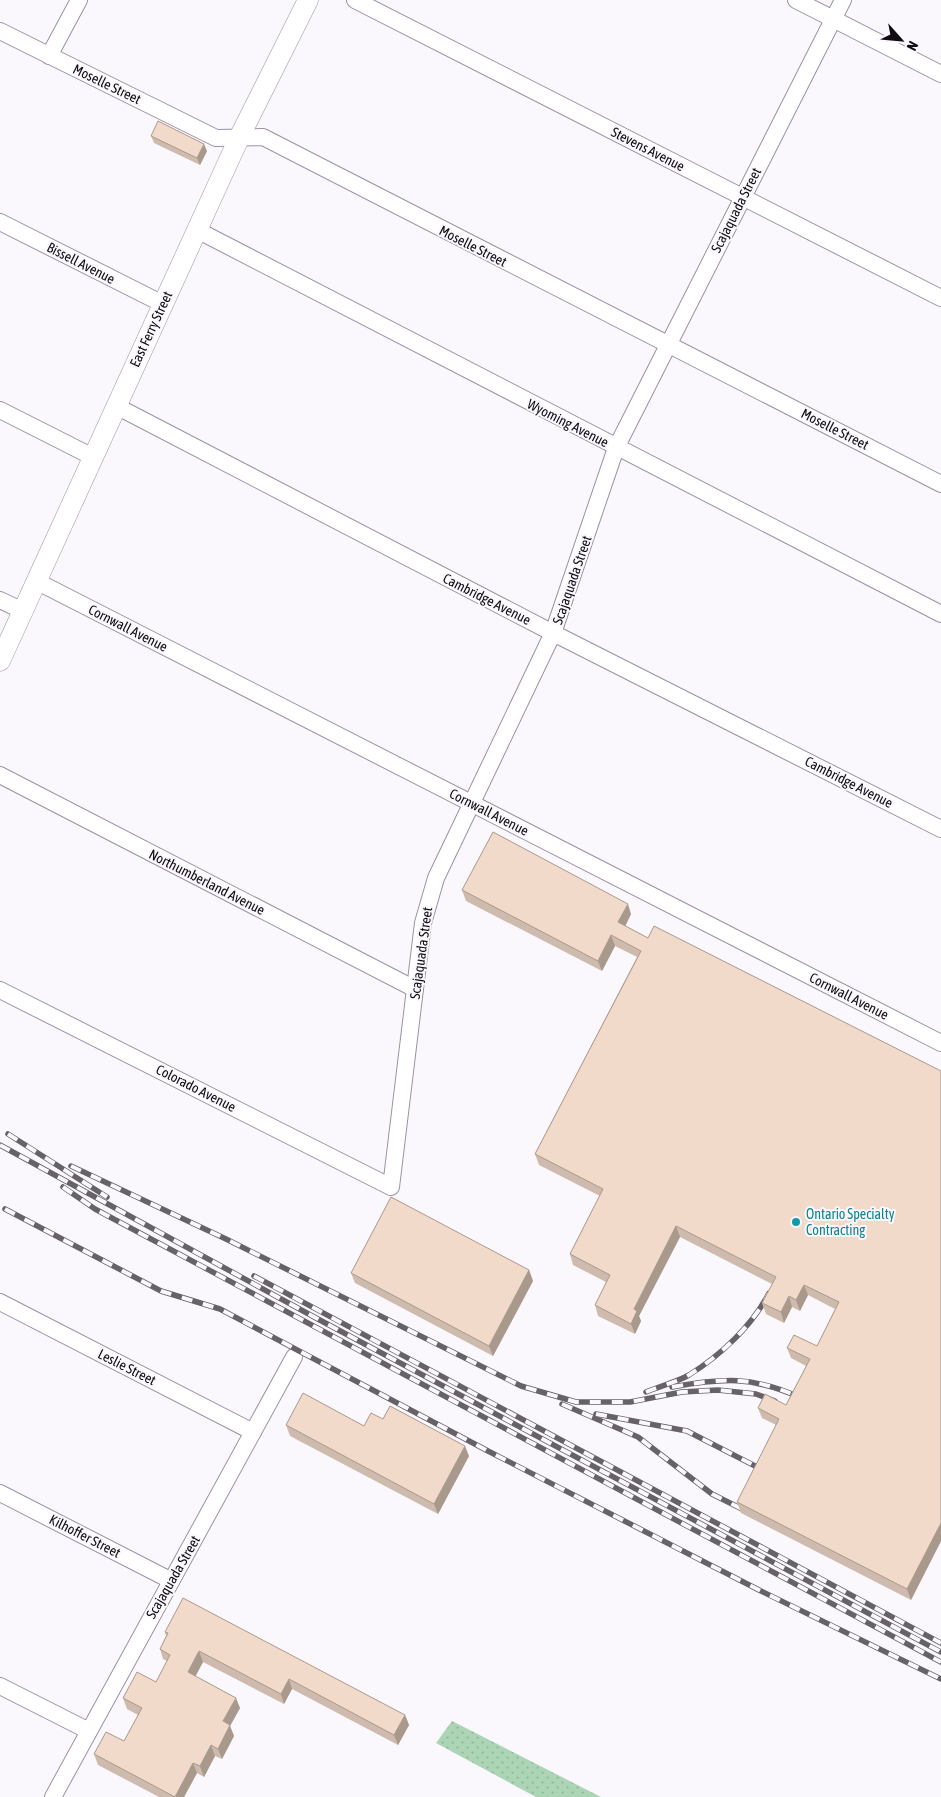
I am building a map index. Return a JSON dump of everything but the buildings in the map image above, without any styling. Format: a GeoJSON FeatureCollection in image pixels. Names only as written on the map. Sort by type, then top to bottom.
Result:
{"type":"FeatureCollection","features":[{"type":"Feature","properties":{"kind":"street"},"geometry":{"type":"LineString","coordinates":[[49,56],[79,0]]}},
{"type":"Feature","properties":{"kind":"street","name":"East Ferry Street"},"geometry":{"type":"LineString","coordinates":[[0,661],[240,136],[308,0]]}},
{"type":"Feature","properties":{"kind":"street","name":"Stevens Avenue"},"geometry":{"type":"LineString","coordinates":[[355,0],[941,298]]}},
{"type":"Feature","properties":{"kind":"street"},"geometry":{"type":"LineString","coordinates":[[796,0],[941,74]]}},
{"type":"Feature","properties":{"kind":"street","name":"Scajaquada Street"},"geometry":{"type":"LineString","coordinates":[[391,1188],[426,908],[436,878],[553,633],[616,448],[843,0]]}},
{"type":"Feature","properties":{"kind":"street","name":"Moselle Street"},"geometry":{"type":"LineString","coordinates":[[0,31],[216,138],[262,137],[941,484]]}},
{"type":"Feature","properties":{"kind":"street","name":"Bissell Avenue"},"geometry":{"type":"LineString","coordinates":[[0,222],[163,304]]}},
{"type":"Feature","properties":{"kind":"street","name":"Wyoming Avenue"},"geometry":{"type":"LineString","coordinates":[[197,230],[616,448],[941,614]]}},
{"type":"Feature","properties":{"kind":"street","name":"Cambridge Avenue"},"geometry":{"type":"LineString","coordinates":[[116,406],[553,633],[941,829]]}},
{"type":"Feature","properties":{"kind":"street"},"geometry":{"type":"LineString","coordinates":[[0,410],[93,457]]}},
{"type":"Feature","properties":{"kind":"street","name":"Cornwall Avenue"},"geometry":{"type":"LineString","coordinates":[[36,581],[941,1042]]}},
{"type":"Feature","properties":{"kind":"street"},"geometry":{"type":"LineString","coordinates":[[0,600],[23,611]]}},
{"type":"Feature","properties":{"kind":"street","name":"Northumberland Avenue"},"geometry":{"type":"LineString","coordinates":[[0,775],[415,989]]}},
{"type":"Feature","properties":{"kind":"street","name":"Colorado Avenue"},"geometry":{"type":"LineString","coordinates":[[0,990],[391,1188]]}},
{"type":"Feature","properties":{"kind":"street","name":"Leslie Street"},"geometry":{"type":"LineString","coordinates":[[0,1302],[253,1432]]}},
{"type":"Feature","properties":{"kind":"street","name":"Scajaquada Street"},"geometry":{"type":"LineString","coordinates":[[53,1797],[170,1580],[294,1357]]}},
{"type":"Feature","properties":{"kind":"street","name":"Kilhoffer Street"},"geometry":{"type":"LineString","coordinates":[[0,1493],[170,1580]]}},
{"type":"Feature","properties":{"kind":"street"},"geometry":{"type":"LineString","coordinates":[[0,1686],[89,1731]]}},
{"type":"Feature","properties":{"kind":"green space"},"geometry":{"type":"Polygon","coordinates":[[[452,1721],[601,1797],[536,1797],[436,1743],[452,1721]]]}},
{"type":"Feature","properties":{"kind":"railway"},"geometry":{"type":"LineString","coordinates":[[8,1134],[107,1197]]}},
{"type":"Feature","properties":{"kind":"railway"},"geometry":{"type":"LineString","coordinates":[[0,1145],[316,1318],[941,1652]]}},
{"type":"Feature","properties":{"kind":"railway"},"geometry":{"type":"LineString","coordinates":[[71,1166],[226,1239],[521,1386],[576,1402],[630,1402],[682,1392],[718,1390],[756,1394],[775,1401]]}},
{"type":"Feature","properties":{"kind":"railway"},"geometry":{"type":"LineString","coordinates":[[63,1187],[95,1209],[941,1662]]}},
{"type":"Feature","properties":{"kind":"railway"},"geometry":{"type":"LineString","coordinates":[[5,1209],[161,1291],[220,1309],[488,1451],[759,1590],[941,1679]]}},
{"type":"Feature","properties":{"kind":"railway"},"geometry":{"type":"LineString","coordinates":[[254,1276],[941,1643]]}},
{"type":"Feature","properties":{"kind":"railway"},"geometry":{"type":"LineString","coordinates":[[646,1392],[689,1375],[713,1358],[745,1328],[769,1293]]}},
{"type":"Feature","properties":{"kind":"railway"},"geometry":{"type":"LineString","coordinates":[[672,1387],[722,1381],[752,1382],[799,1397]]}},
{"type":"Feature","properties":{"kind":"railway"},"geometry":{"type":"LineString","coordinates":[[562,1404],[638,1437],[712,1494],[742,1509]]}},
{"type":"Feature","properties":{"kind":"railway"},"geometry":{"type":"LineString","coordinates":[[596,1414],[687,1431],[763,1470]]}},
{"type":"Feature","properties":{"kind":"place","name":"Ontario Specialty Contracting"},"geometry":{"type":"Point","coordinates":[796,1222]}}]}
